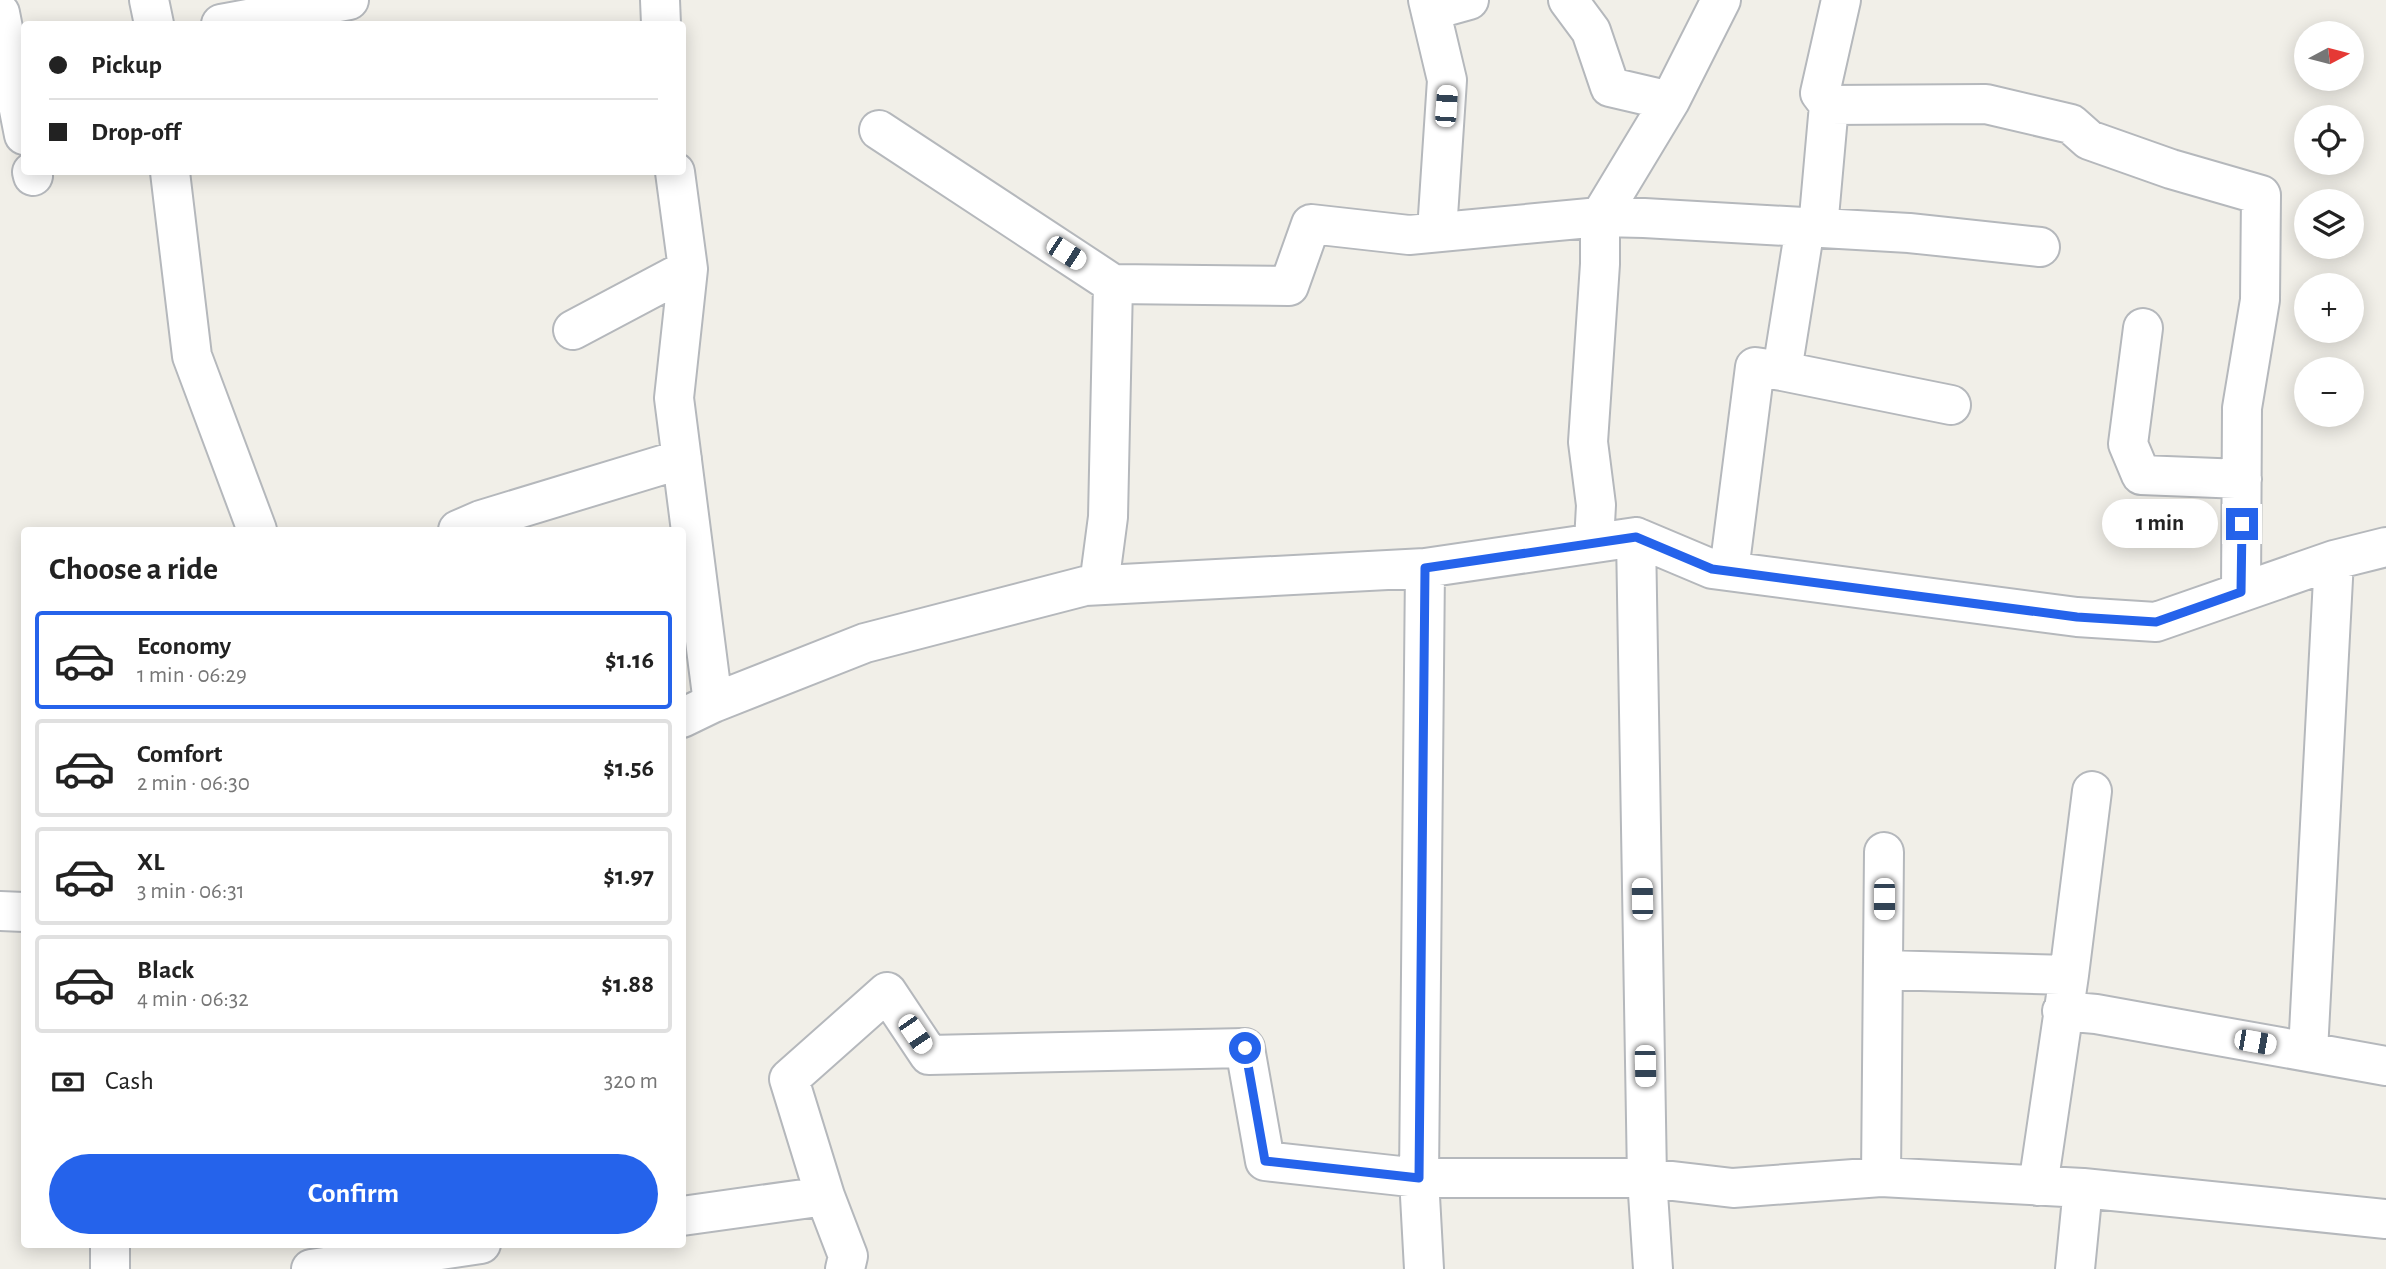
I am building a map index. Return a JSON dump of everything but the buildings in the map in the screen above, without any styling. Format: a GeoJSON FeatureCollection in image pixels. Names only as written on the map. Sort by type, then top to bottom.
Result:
{"type":"FeatureCollection","features":[{"type":"Feature","properties":{"kind":"street"},"geometry":{"type":"LineString","coordinates":[[149,0],[153,21]]}},
{"type":"Feature","properties":{"kind":"street"},"geometry":{"type":"LineString","coordinates":[[237,21],[349,0]]}},
{"type":"Feature","properties":{"kind":"street"},"geometry":{"type":"LineString","coordinates":[[660,0],[661,21]]}},
{"type":"Feature","properties":{"kind":"street"},"geometry":{"type":"LineString","coordinates":[[1437,231],[1447,80],[1429,7],[1469,0]]}},
{"type":"Feature","properties":{"kind":"street"},"geometry":{"type":"LineString","coordinates":[[1568,0],[1591,31],[1610,87],[1670,101]]}},
{"type":"Feature","properties":{"kind":"street"},"geometry":{"type":"LineString","coordinates":[[1594,542],[1595,505],[1588,442],[1600,264],[1600,217],[1670,101],[1721,0]]}},
{"type":"Feature","properties":{"kind":"street"},"geometry":{"type":"LineString","coordinates":[[1782,371],[1812,227],[1829,105],[1820,93],[1841,0]]}},
{"type":"Feature","properties":{"kind":"street"},"geometry":{"type":"LineString","coordinates":[[0,13],[21,120]]}},
{"type":"Feature","properties":{"kind":"street"},"geometry":{"type":"LineString","coordinates":[[1829,105],[1986,104],[2071,124],[2089,140],[2171,169],[2261,195],[2260,300],[2242,408],[2241,592]]}},
{"type":"Feature","properties":{"kind":"street"},"geometry":{"type":"LineString","coordinates":[[879,130],[1113,284],[1289,286],[1311,224],[1409,234],[1600,217],[1909,233],[2039,247]]}},
{"type":"Feature","properties":{"kind":"street"},"geometry":{"type":"LineString","coordinates":[[170,175],[192,356],[256,527]]}},
{"type":"Feature","properties":{"kind":"street"},"geometry":{"type":"LineString","coordinates":[[675,175],[688,269],[674,398],[682,459],[698,710],[865,643],[1062,592],[1099,585],[1425,568],[1636,537],[1712,569],[2077,617],[2156,622],[2333,560],[2386,547]]}},
{"type":"Feature","properties":{"kind":"street"},"geometry":{"type":"LineString","coordinates":[[573,330],[688,269]]}},
{"type":"Feature","properties":{"kind":"street"},"geometry":{"type":"LineString","coordinates":[[1099,585],[1108,517],[1113,284]]}},
{"type":"Feature","properties":{"kind":"street"},"geometry":{"type":"LineString","coordinates":[[2143,328],[2128,444],[2141,475],[2242,479]]}},
{"type":"Feature","properties":{"kind":"street"},"geometry":{"type":"LineString","coordinates":[[1729,571],[1755,367],[1951,405]]}},
{"type":"Feature","properties":{"kind":"street"},"geometry":{"type":"LineString","coordinates":[[474,527],[682,459]]}},
{"type":"Feature","properties":{"kind":"street"},"geometry":{"type":"LineString","coordinates":[[1636,537],[1647,1178],[1653,1269]]}},
{"type":"Feature","properties":{"kind":"street"},"geometry":{"type":"LineString","coordinates":[[2308,1051],[2333,560]]}},
{"type":"Feature","properties":{"kind":"street"},"geometry":{"type":"LineString","coordinates":[[1424,1269],[1419,1178],[1425,568]]}},
{"type":"Feature","properties":{"kind":"street"},"geometry":{"type":"LineString","coordinates":[[2038,1186],[2092,792]]}},
{"type":"Feature","properties":{"kind":"street"},"geometry":{"type":"LineString","coordinates":[[1881,1177],[1884,852]]}},
{"type":"Feature","properties":{"kind":"street"},"geometry":{"type":"LineString","coordinates":[[0,911],[21,912]]}},
{"type":"Feature","properties":{"kind":"street"},"geometry":{"type":"LineString","coordinates":[[1883,970],[2066,993],[2096,1014],[2386,1066]]}},
{"type":"Feature","properties":{"kind":"street"},"geometry":{"type":"LineString","coordinates":[[845,1269],[848,1256],[825,1196],[789,1079],[887,992],[929,1055],[1245,1048],[1265,1161],[1419,1178],[1647,1178],[1733,1188],[1881,1177],[2083,1188],[2386,1219]]}},
{"type":"Feature","properties":{"kind":"street"},"geometry":{"type":"LineString","coordinates":[[2075,1269],[2083,1188]]}},
{"type":"Feature","properties":{"kind":"street"},"geometry":{"type":"LineString","coordinates":[[686,1215],[825,1196]]}},
{"type":"Feature","properties":{"kind":"street"},"geometry":{"type":"LineString","coordinates":[[110,1248],[110,1269]]}},
{"type":"Feature","properties":{"kind":"street"},"geometry":{"type":"LineString","coordinates":[[312,1269],[439,1254],[464,1248]]}},
{"type":"Feature","properties":{"kind":"route"},"geometry":{"type":"LineString","coordinates":[[1245,1048],[1265,1161],[1419,1178],[1425,568],[1636,537],[1712,569],[2077,617],[2156,622],[2241,592],[2242,524]]}}]}
